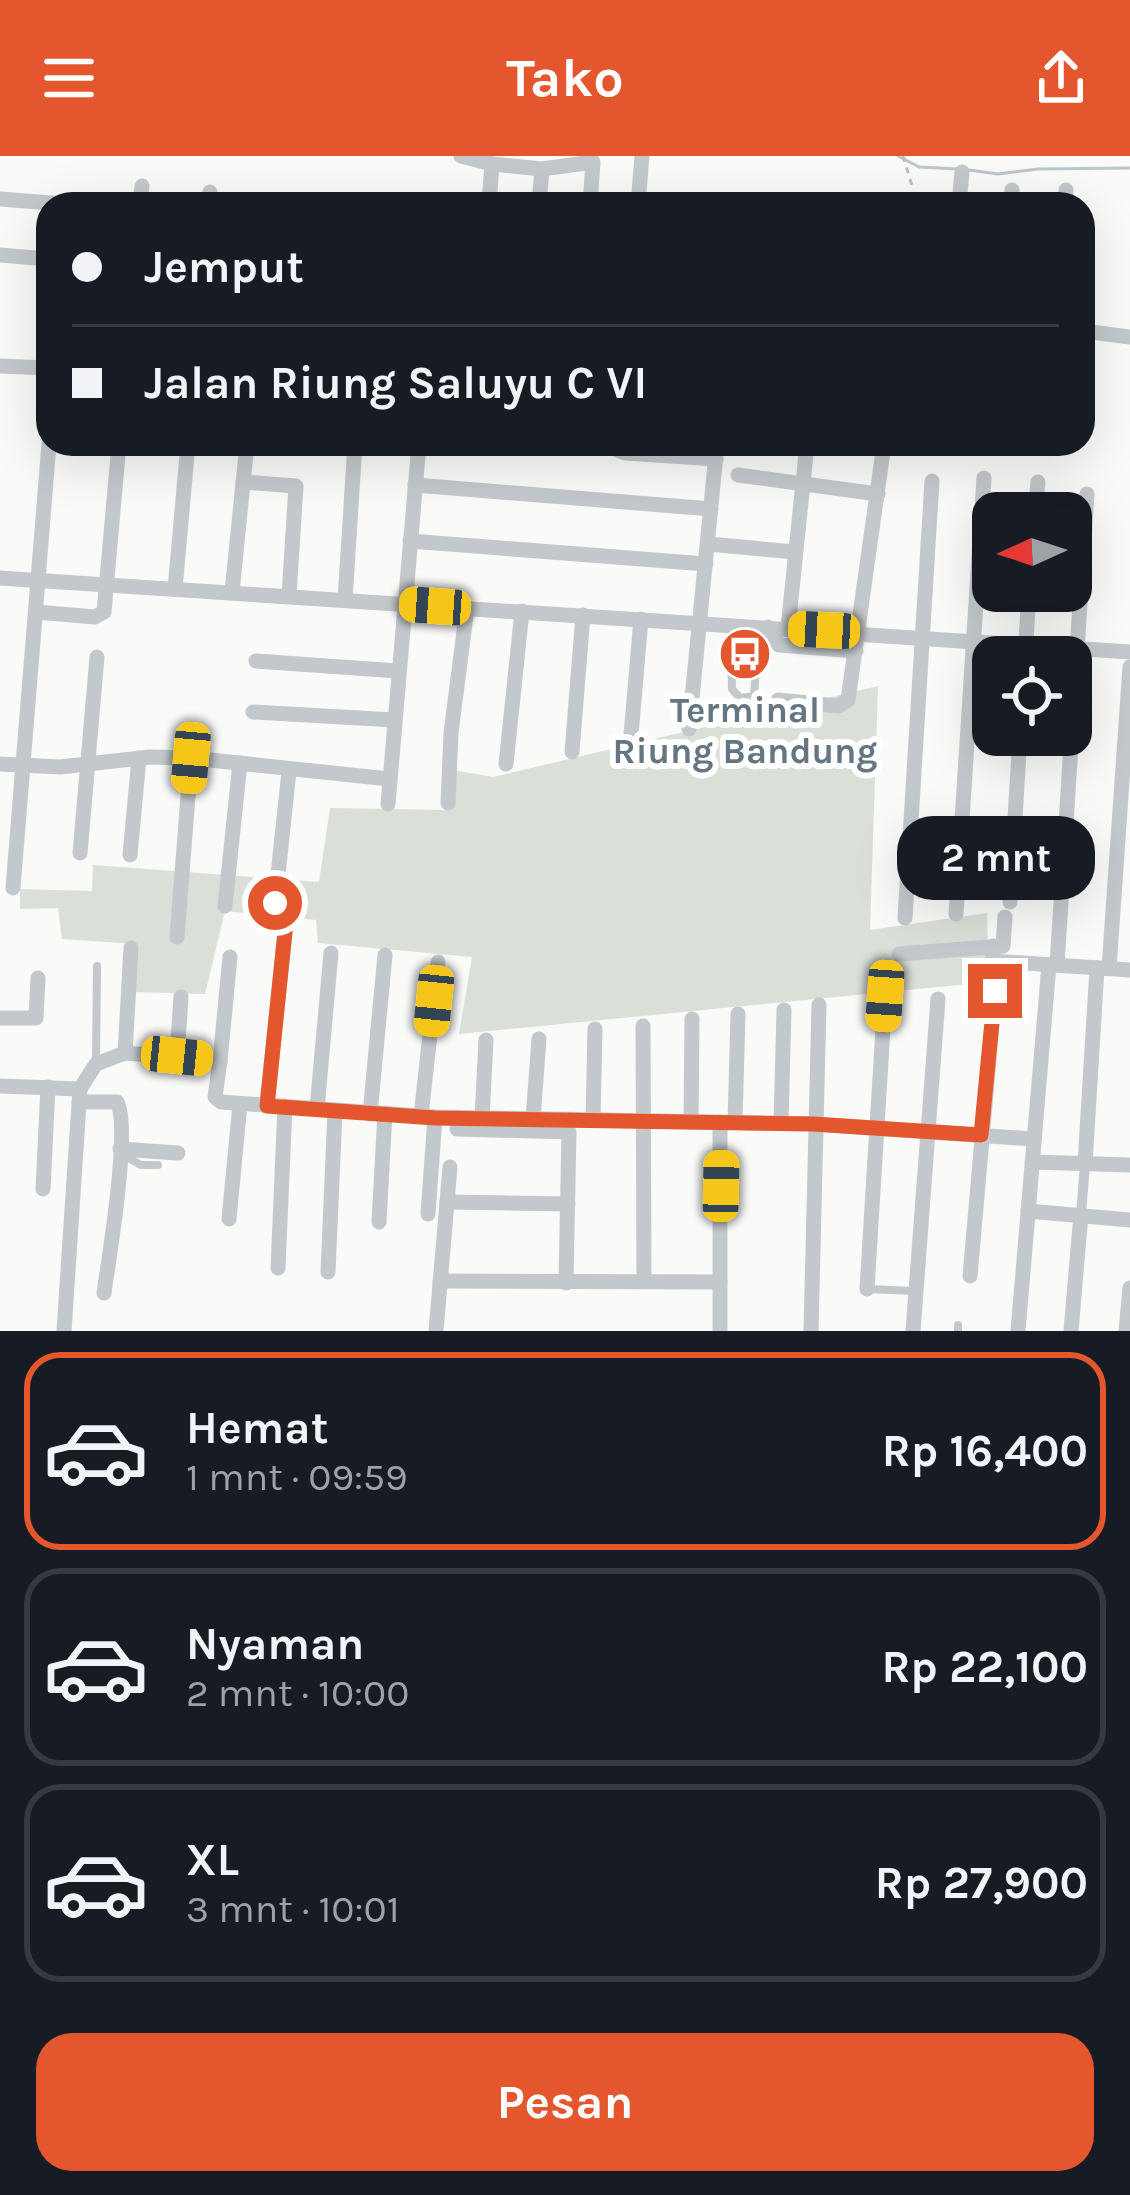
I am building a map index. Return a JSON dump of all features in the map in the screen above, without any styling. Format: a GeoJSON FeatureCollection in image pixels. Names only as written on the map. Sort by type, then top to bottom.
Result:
{"type":"FeatureCollection","features":[{"type":"Feature","properties":{"kind":"street"},"geometry":{"type":"LineString","coordinates":[[461,156],[542,169],[593,162],[591,192]]}},
{"type":"Feature","properties":{"kind":"street"},"geometry":{"type":"LineString","coordinates":[[639,192],[642,156]]}},
{"type":"Feature","properties":{"kind":"street"},"geometry":{"type":"LineString","coordinates":[[490,192],[492,164]]}},
{"type":"Feature","properties":{"kind":"street"},"geometry":{"type":"LineString","coordinates":[[540,192],[542,169]]}},
{"type":"Feature","properties":{"kind":"street"},"geometry":{"type":"LineString","coordinates":[[960,192],[962,172]]}},
{"type":"Feature","properties":{"kind":"street"},"geometry":{"type":"LineString","coordinates":[[141,192],[142,186]]}},
{"type":"Feature","properties":{"kind":"street"},"geometry":{"type":"LineString","coordinates":[[0,199],[36,202]]}},
{"type":"Feature","properties":{"kind":"street"},"geometry":{"type":"LineString","coordinates":[[0,255],[36,258]]}},
{"type":"Feature","properties":{"kind":"street"},"geometry":{"type":"LineString","coordinates":[[1095,333],[1130,337]]}},
{"type":"Feature","properties":{"kind":"street"},"geometry":{"type":"LineString","coordinates":[[0,366],[36,368]]}},
{"type":"Feature","properties":{"kind":"street"},"geometry":{"type":"LineString","coordinates":[[13,888],[49,456]]}},
{"type":"Feature","properties":{"kind":"street"},"geometry":{"type":"LineString","coordinates":[[36,612],[95,617],[104,612],[118,456]]}},
{"type":"Feature","properties":{"kind":"street"},"geometry":{"type":"LineString","coordinates":[[175,589],[187,456]]}},
{"type":"Feature","properties":{"kind":"street"},"geometry":{"type":"LineString","coordinates":[[232,592],[246,456]]}},
{"type":"Feature","properties":{"kind":"street"},"geometry":{"type":"LineString","coordinates":[[344,600],[354,456]]}},
{"type":"Feature","properties":{"kind":"street"},"geometry":{"type":"LineString","coordinates":[[388,804],[418,456]]}},
{"type":"Feature","properties":{"kind":"street"},"geometry":{"type":"LineString","coordinates":[[689,729],[706,563],[713,545],[716,456]]}},
{"type":"Feature","properties":{"kind":"street"},"geometry":{"type":"LineString","coordinates":[[788,628],[805,456]]}},
{"type":"Feature","properties":{"kind":"street"},"geometry":{"type":"LineString","coordinates":[[778,700],[844,705],[848,700],[883,456]]}},
{"type":"Feature","properties":{"kind":"street"},"geometry":{"type":"LineString","coordinates":[[738,475],[878,494]]}},
{"type":"Feature","properties":{"kind":"street"},"geometry":{"type":"LineString","coordinates":[[974,636],[984,478]]}},
{"type":"Feature","properties":{"kind":"street"},"geometry":{"type":"LineString","coordinates":[[905,919],[932,481]]}},
{"type":"Feature","properties":{"kind":"street"},"geometry":{"type":"LineString","coordinates":[[243,482],[296,486],[289,596]]}},
{"type":"Feature","properties":{"kind":"street"},"geometry":{"type":"LineString","coordinates":[[1036,492],[1037,482]]}},
{"type":"Feature","properties":{"kind":"street"},"geometry":{"type":"LineString","coordinates":[[415,485],[711,509]]}},
{"type":"Feature","properties":{"kind":"street"},"geometry":{"type":"LineString","coordinates":[[410,541],[706,563]]}},
{"type":"Feature","properties":{"kind":"street"},"geometry":{"type":"LineString","coordinates":[[713,545],[795,552]]}},
{"type":"Feature","properties":{"kind":"street"},"geometry":{"type":"LineString","coordinates":[[0,578],[700,622],[731,633],[788,628],[972,640]]}},
{"type":"Feature","properties":{"kind":"street"},"geometry":{"type":"LineString","coordinates":[[448,803],[451,733],[467,608]]}},
{"type":"Feature","properties":{"kind":"street"},"geometry":{"type":"LineString","coordinates":[[506,764],[522,611]]}},
{"type":"Feature","properties":{"kind":"street"},"geometry":{"type":"LineString","coordinates":[[572,752],[583,615]]}},
{"type":"Feature","properties":{"kind":"street"},"geometry":{"type":"LineString","coordinates":[[631,735],[641,619]]}},
{"type":"Feature","properties":{"kind":"street"},"geometry":{"type":"LineString","coordinates":[[762,632],[779,645],[856,651]]}},
{"type":"Feature","properties":{"kind":"street"},"geometry":{"type":"LineString","coordinates":[[1092,649],[1130,652]]}},
{"type":"Feature","properties":{"kind":"street"},"geometry":{"type":"LineString","coordinates":[[80,853],[97,657]]}},
{"type":"Feature","properties":{"kind":"street"},"geometry":{"type":"LineString","coordinates":[[256,661],[398,671]]}},
{"type":"Feature","properties":{"kind":"street"},"geometry":{"type":"LineString","coordinates":[[1071,1331],[1130,667]]}},
{"type":"Feature","properties":{"kind":"street"},"geometry":{"type":"LineString","coordinates":[[956,914],[972,670]]}},
{"type":"Feature","properties":{"kind":"street"},"geometry":{"type":"LineString","coordinates":[[253,712],[394,721]]}},
{"type":"Feature","properties":{"kind":"street"},"geometry":{"type":"LineString","coordinates":[[993,954],[1003,946],[1008,909],[1019,756]]}},
{"type":"Feature","properties":{"kind":"street"},"geometry":{"type":"LineString","coordinates":[[1018,1331],[1069,756]]}},
{"type":"Feature","properties":{"kind":"street"},"geometry":{"type":"LineString","coordinates":[[0,764],[84,766],[139,758],[191,758],[388,779]]}},
{"type":"Feature","properties":{"kind":"street"},"geometry":{"type":"LineString","coordinates":[[130,855],[139,758]]}},
{"type":"Feature","properties":{"kind":"street"},"geometry":{"type":"LineString","coordinates":[[177,937],[191,758]]}},
{"type":"Feature","properties":{"kind":"street"},"geometry":{"type":"LineString","coordinates":[[225,906],[240,763]]}},
{"type":"Feature","properties":{"kind":"street"},"geometry":{"type":"LineString","coordinates":[[267,1106],[286,922],[275,903],[289,770]]}},
{"type":"Feature","properties":{"kind":"street"},"geometry":{"type":"LineString","coordinates":[[125,1052],[131,948]]}},
{"type":"Feature","properties":{"kind":"street"},"geometry":{"type":"LineString","coordinates":[[317,1109],[331,953]]}},
{"type":"Feature","properties":{"kind":"street"},"geometry":{"type":"LineString","coordinates":[[899,954],[993,954],[1053,965],[1130,970]]}},
{"type":"Feature","properties":{"kind":"street"},"geometry":{"type":"LineString","coordinates":[[970,1276],[995,991],[993,954]]}},
{"type":"Feature","properties":{"kind":"street"},"geometry":{"type":"LineString","coordinates":[[380,1222],[378,1113],[385,955]]}},
{"type":"Feature","properties":{"kind":"street"},"geometry":{"type":"LineString","coordinates":[[230,957],[215,1097],[221,1102],[428,1116],[691,1122],[726,1128],[813,1124],[1034,1139]]}},
{"type":"Feature","properties":{"kind":"street"},"geometry":{"type":"LineString","coordinates":[[428,1214],[428,1116],[438,962]]}},
{"type":"Feature","properties":{"kind":"street"},"geometry":{"type":"LineString","coordinates":[[0,1018],[36,1018],[38,978]]}},
{"type":"Feature","properties":{"kind":"street"},"geometry":{"type":"LineString","coordinates":[[867,1289],[885,996]]}},
{"type":"Feature","properties":{"kind":"street"},"geometry":{"type":"LineString","coordinates":[[177,1056],[181,998]]}},
{"type":"Feature","properties":{"kind":"street"},"geometry":{"type":"LineString","coordinates":[[913,1331],[911,1295],[938,999]]}},
{"type":"Feature","properties":{"kind":"street"},"geometry":{"type":"LineString","coordinates":[[811,1331],[819,1005]]}},
{"type":"Feature","properties":{"kind":"street"},"geometry":{"type":"LineString","coordinates":[[781,1124],[784,1010]]}},
{"type":"Feature","properties":{"kind":"street"},"geometry":{"type":"LineString","coordinates":[[720,1331],[726,1128],[738,1014]]}},
{"type":"Feature","properties":{"kind":"street"},"geometry":{"type":"LineString","coordinates":[[691,1122],[692,1019]]}},
{"type":"Feature","properties":{"kind":"street"},"geometry":{"type":"LineString","coordinates":[[643,1026],[644,1281]]}},
{"type":"Feature","properties":{"kind":"street"},"geometry":{"type":"LineString","coordinates":[[593,1120],[595,1029]]}},
{"type":"Feature","properties":{"kind":"street"},"geometry":{"type":"LineString","coordinates":[[533,1119],[539,1039]]}},
{"type":"Feature","properties":{"kind":"street"},"geometry":{"type":"LineString","coordinates":[[482,1118],[485,1040]]}},
{"type":"Feature","properties":{"kind":"street"},"geometry":{"type":"LineString","coordinates":[[64,1331],[79,1096],[96,1064],[125,1052],[220,1060]]}},
{"type":"Feature","properties":{"kind":"street"},"geometry":{"type":"LineString","coordinates":[[0,1085],[48,1087],[120,1106],[120,1151],[104,1293]]}},
{"type":"Feature","properties":{"kind":"street"},"geometry":{"type":"LineString","coordinates":[[43,1189],[48,1087]]}},
{"type":"Feature","properties":{"kind":"street"},"geometry":{"type":"LineString","coordinates":[[230,1219],[239,1104]]}},
{"type":"Feature","properties":{"kind":"street"},"geometry":{"type":"LineString","coordinates":[[278,1268],[286,1106]]}},
{"type":"Feature","properties":{"kind":"street"},"geometry":{"type":"LineString","coordinates":[[328,1272],[335,1111]]}},
{"type":"Feature","properties":{"kind":"street"},"geometry":{"type":"LineString","coordinates":[[457,1130],[569,1132],[566,1283]]}},
{"type":"Feature","properties":{"kind":"street"},"geometry":{"type":"LineString","coordinates":[[120,1151],[178,1153]]}},
{"type":"Feature","properties":{"kind":"street"},"geometry":{"type":"LineString","coordinates":[[1032,1162],[1130,1165]]}},
{"type":"Feature","properties":{"kind":"street"},"geometry":{"type":"LineString","coordinates":[[436,1331],[450,1167]]}},
{"type":"Feature","properties":{"kind":"street"},"geometry":{"type":"LineString","coordinates":[[447,1202],[568,1204]]}},
{"type":"Feature","properties":{"kind":"street"},"geometry":{"type":"LineString","coordinates":[[1028,1211],[1130,1220]]}},
{"type":"Feature","properties":{"kind":"street"},"geometry":{"type":"LineString","coordinates":[[440,1281],[720,1282]]}},
{"type":"Feature","properties":{"kind":"street"},"geometry":{"type":"LineString","coordinates":[[1126,1331],[1130,1288]]}},
{"type":"Feature","properties":{"kind":"lane"},"geometry":{"type":"LineString","coordinates":[[731,633],[733,689],[740,698],[754,696],[762,632]]}},
{"type":"Feature","properties":{"kind":"lane"},"geometry":{"type":"LineString","coordinates":[[96,1064],[97,966]]}},
{"type":"Feature","properties":{"kind":"lane"},"geometry":{"type":"LineString","coordinates":[[120,1151],[141,1165],[158,1165]]}},
{"type":"Feature","properties":{"kind":"lane"},"geometry":{"type":"LineString","coordinates":[[867,1289],[911,1295]]}},
{"type":"Feature","properties":{"kind":"path"},"geometry":{"type":"LineString","coordinates":[[903,156],[913,192]]}},
{"type":"Feature","properties":{"kind":"shaded area"},"geometry":{"type":"Polygon","coordinates":[[[878,686],[870,930],[987,913],[989,982],[459,1034],[472,957],[318,943],[316,920],[225,911],[205,994],[132,992],[134,944],[62,939],[58,908],[20,909],[20,889],[92,891],[93,865],[319,882],[330,808],[449,810],[452,770],[493,777],[878,686]]]}},
{"type":"Feature","properties":{"kind":"waterway"},"geometry":{"type":"LineString","coordinates":[[898,156],[919,167],[959,169]]}},
{"type":"Feature","properties":{"kind":"waterway"},"geometry":{"type":"LineString","coordinates":[[969,170],[998,174],[1130,168]]}},
{"type":"Feature","properties":{"kind":"place","name":"Terminal Riung Bandung"},"geometry":{"type":"Point","coordinates":[745,654]}},
{"type":"Feature","properties":{"kind":"route"},"geometry":{"type":"LineString","coordinates":[[275,903],[286,922],[267,1106],[435,1118],[813,1124],[981,1135],[995,991]]}}]}
